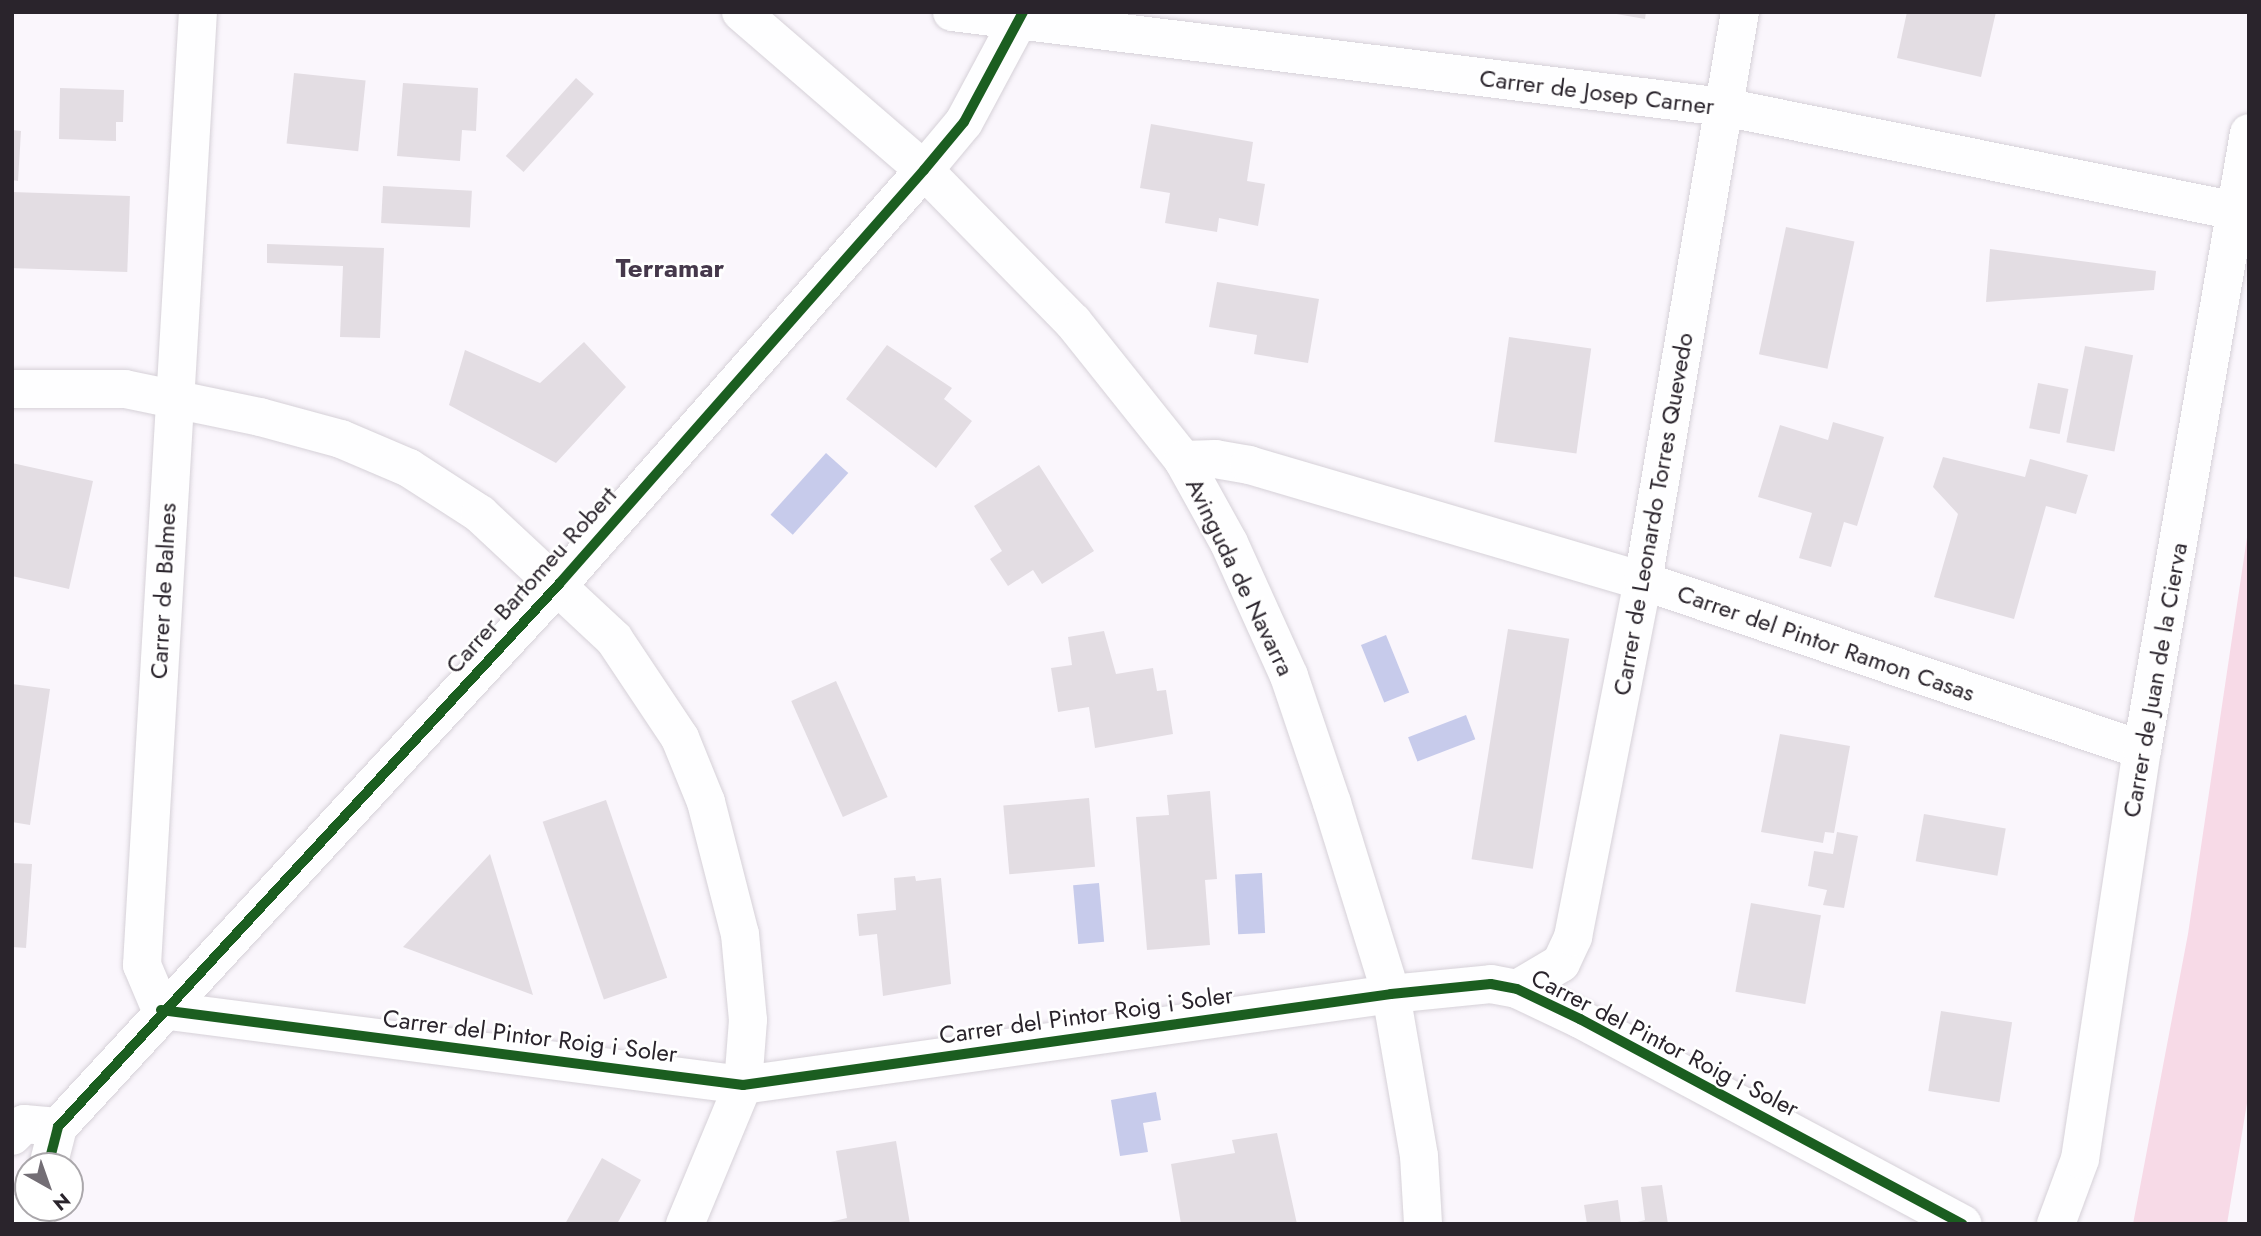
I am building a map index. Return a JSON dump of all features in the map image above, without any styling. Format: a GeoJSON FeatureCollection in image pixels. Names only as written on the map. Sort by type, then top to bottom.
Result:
{"type":"FeatureCollection","features":[{"type":"Feature","properties":{"kind":"street","name":"Carrer de Balmes"},"geometry":{"type":"LineString","coordinates":[[161,1010],[142,965],[198,12]]}},
{"type":"Feature","properties":{"kind":"street","name":"Avinguda de Navarra"},"geometry":{"type":"LineString","coordinates":[[741,12],[924,170],[1073,322],[1183,460],[1229,543],[1289,676],[1391,994],[1419,1156],[1423,1224]]}},
{"type":"Feature","properties":{"kind":"street","name":"Carrer de Josep Carner"},"geometry":{"type":"LineString","coordinates":[[952,12],[1021,18],[1724,107],[2236,211]]}},
{"type":"Feature","properties":{"kind":"street","name":"Carrer de Leonardo Torres Quevedo"},"geometry":{"type":"LineString","coordinates":[[1517,989],[1561,963],[1573,937],[1643,580],[1740,12]]}},
{"type":"Feature","properties":{"kind":"street","name":"Carrer Bartomeu Robert"},"geometry":{"type":"LineString","coordinates":[[161,1010],[559,584],[924,170],[964,122],[1021,18]]}},
{"type":"Feature","properties":{"kind":"street","name":"Carrer de Juan de la Cierva"},"geometry":{"type":"LineString","coordinates":[[2056,1224],[2080,1159],[2142,750],[2249,133]]}},
{"type":"Feature","properties":{"kind":"street"},"geometry":{"type":"LineString","coordinates":[[12,389],[125,389],[174,398],[341,439],[409,468],[480,514],[559,584],[614,639],[650,689],[680,738],[706,802],[740,934],[748,1020],[743,1085],[685,1224]]}},
{"type":"Feature","properties":{"kind":"street","name":"Carrer del Pintor Ramon Casas"},"geometry":{"type":"LineString","coordinates":[[1183,460],[1215,459],[1249,465],[1643,580],[2142,750]]}},
{"type":"Feature","properties":{"kind":"street","name":"Carrer del Pintor Roig i Soler"},"geometry":{"type":"LineString","coordinates":[[161,1010],[743,1085],[1391,994],[1491,984],[1517,989],[1963,1224]]}},
{"type":"Feature","properties":{"kind":"street"},"geometry":{"type":"LineString","coordinates":[[52,1152],[58,1127],[161,1010]]}},
{"type":"Feature","properties":{"kind":"street"},"geometry":{"type":"LineString","coordinates":[[12,1136],[24,1124],[58,1127]]}},
{"type":"Feature","properties":{"kind":"shaded area"},"geometry":{"type":"Polygon","coordinates":[[[2249,524],[2249,1091],[2227,1224],[2133,1224],[2188,934],[2249,524]]]}},
{"type":"Feature","properties":{"kind":"water"},"geometry":{"type":"Polygon","coordinates":[[[826,453],[848,473],[793,535],[770,515],[826,453]]]}},
{"type":"Feature","properties":{"kind":"water"},"geometry":{"type":"Polygon","coordinates":[[[1386,635],[1409,692],[1384,703],[1361,645],[1386,635]]]}},
{"type":"Feature","properties":{"kind":"water"},"geometry":{"type":"Polygon","coordinates":[[[1466,715],[1475,739],[1417,761],[1408,737],[1466,715]]]}},
{"type":"Feature","properties":{"kind":"water"},"geometry":{"type":"Polygon","coordinates":[[[1262,873],[1265,933],[1238,934],[1235,874],[1262,873]]]}},
{"type":"Feature","properties":{"kind":"water"},"geometry":{"type":"Polygon","coordinates":[[[1099,883],[1104,942],[1078,944],[1073,885],[1099,883]]]}},
{"type":"Feature","properties":{"kind":"water"},"geometry":{"type":"Polygon","coordinates":[[[1156,1092],[1161,1120],[1143,1123],[1148,1152],[1120,1156],[1111,1100],[1156,1092]]]}},
{"type":"Feature","properties":{"kind":"building"},"geometry":{"type":"Polygon","coordinates":[[[1605,12],[1646,12],[1645,19],[1605,12]]]}},
{"type":"Feature","properties":{"kind":"building"},"geometry":{"type":"Polygon","coordinates":[[[1907,12],[1996,12],[1981,77],[1897,58],[1907,12]]]}},
{"type":"Feature","properties":{"kind":"building"},"geometry":{"type":"Polygon","coordinates":[[[294,73],[366,81],[358,151],[287,144],[294,73]]]}},
{"type":"Feature","properties":{"kind":"building"},"geometry":{"type":"Polygon","coordinates":[[[576,78],[594,94],[524,172],[506,156],[576,78]]]}},
{"type":"Feature","properties":{"kind":"building"},"geometry":{"type":"Polygon","coordinates":[[[403,83],[478,88],[476,131],[462,130],[460,161],[397,156],[403,83]]]}},
{"type":"Feature","properties":{"kind":"building"},"geometry":{"type":"Polygon","coordinates":[[[60,88],[124,90],[123,122],[116,122],[116,141],[59,139],[60,88]]]}},
{"type":"Feature","properties":{"kind":"building"},"geometry":{"type":"Polygon","coordinates":[[[1151,124],[1253,142],[1247,181],[1265,184],[1258,226],[1219,218],[1217,232],[1165,223],[1170,193],[1140,188],[1151,124]]]}},
{"type":"Feature","properties":{"kind":"building"},"geometry":{"type":"Polygon","coordinates":[[[12,130],[21,131],[18,181],[12,180],[12,130]]]}},
{"type":"Feature","properties":{"kind":"building"},"geometry":{"type":"Polygon","coordinates":[[[383,186],[472,191],[470,228],[381,223],[383,186]]]}},
{"type":"Feature","properties":{"kind":"building"},"geometry":{"type":"Polygon","coordinates":[[[12,192],[130,196],[127,272],[12,268],[12,192]]]}},
{"type":"Feature","properties":{"kind":"building"},"geometry":{"type":"Polygon","coordinates":[[[1786,227],[1854,242],[1827,369],[1759,354],[1786,227]]]}},
{"type":"Feature","properties":{"kind":"building"},"geometry":{"type":"Polygon","coordinates":[[[267,244],[384,248],[380,338],[340,337],[343,266],[267,263],[267,244]]]}},
{"type":"Feature","properties":{"kind":"building"},"geometry":{"type":"Polygon","coordinates":[[[1990,249],[2156,271],[2154,290],[1986,302],[1990,249]]]}},
{"type":"Feature","properties":{"kind":"building"},"geometry":{"type":"Polygon","coordinates":[[[1217,282],[1319,299],[1308,363],[1254,354],[1257,335],[1209,327],[1217,282]]]}},
{"type":"Feature","properties":{"kind":"building"},"geometry":{"type":"Polygon","coordinates":[[[1509,337],[1591,349],[1576,454],[1494,442],[1509,337]]]}},
{"type":"Feature","properties":{"kind":"building"},"geometry":{"type":"Polygon","coordinates":[[[584,342],[626,387],[556,463],[449,405],[465,350],[540,383],[584,342]]]}},
{"type":"Feature","properties":{"kind":"building"},"geometry":{"type":"Polygon","coordinates":[[[887,345],[952,388],[944,399],[972,421],[936,468],[846,399],[887,345]]]}},
{"type":"Feature","properties":{"kind":"building"},"geometry":{"type":"Polygon","coordinates":[[[2085,346],[2133,355],[2114,452],[2066,442],[2085,346]]]}},
{"type":"Feature","properties":{"kind":"building"},"geometry":{"type":"Polygon","coordinates":[[[2038,383],[2068,389],[2060,434],[2029,428],[2038,383]]]}},
{"type":"Feature","properties":{"kind":"building"},"geometry":{"type":"Polygon","coordinates":[[[1833,422],[1884,437],[1857,526],[1844,522],[1831,567],[1799,558],[1812,513],[1758,497],[1780,425],[1828,440],[1833,422]]]}},
{"type":"Feature","properties":{"kind":"building"},"geometry":{"type":"Polygon","coordinates":[[[1943,457],[2025,477],[2030,459],[2088,475],[2076,514],[2046,506],[2014,619],[1934,597],[1958,514],[1933,487],[1943,457]]]}},
{"type":"Feature","properties":{"kind":"building"},"geometry":{"type":"Polygon","coordinates":[[[12,463],[93,481],[69,589],[12,576],[12,463]]]}},
{"type":"Feature","properties":{"kind":"building"},"geometry":{"type":"Polygon","coordinates":[[[1039,465],[1094,551],[1042,584],[1033,570],[1008,586],[990,559],[1002,551],[974,506],[1039,465]]]}},
{"type":"Feature","properties":{"kind":"building"},"geometry":{"type":"Polygon","coordinates":[[[1508,629],[1569,639],[1533,869],[1472,859],[1508,629]]]}},
{"type":"Feature","properties":{"kind":"building"},"geometry":{"type":"Polygon","coordinates":[[[1104,631],[1116,674],[1153,668],[1157,691],[1166,690],[1173,734],[1095,748],[1089,707],[1058,712],[1051,668],[1072,665],[1068,637],[1104,631]]]}},
{"type":"Feature","properties":{"kind":"building"},"geometry":{"type":"Polygon","coordinates":[[[836,681],[888,797],[843,817],[791,701],[836,681]]]}},
{"type":"Feature","properties":{"kind":"building"},"geometry":{"type":"Polygon","coordinates":[[[12,684],[50,689],[30,825],[12,822],[12,684]]]}},
{"type":"Feature","properties":{"kind":"building"},"geometry":{"type":"Polygon","coordinates":[[[1780,734],[1850,746],[1834,833],[1825,832],[1823,843],[1761,832],[1780,734]]]}},
{"type":"Feature","properties":{"kind":"building"},"geometry":{"type":"Polygon","coordinates":[[[1210,791],[1217,879],[1205,880],[1210,945],[1147,950],[1136,817],[1169,815],[1167,795],[1210,791]]]}},
{"type":"Feature","properties":{"kind":"building"},"geometry":{"type":"Polygon","coordinates":[[[1089,798],[1095,867],[1009,874],[1003,805],[1089,798]]]}},
{"type":"Feature","properties":{"kind":"building"},"geometry":{"type":"Polygon","coordinates":[[[606,800],[667,978],[604,1000],[543,822],[606,800]]]}},
{"type":"Feature","properties":{"kind":"building"},"geometry":{"type":"Polygon","coordinates":[[[1924,814],[2006,828],[1997,876],[1916,861],[1924,814]]]}},
{"type":"Feature","properties":{"kind":"building"},"geometry":{"type":"Polygon","coordinates":[[[1837,832],[1858,836],[1844,908],[1823,905],[1827,890],[1808,886],[1814,851],[1833,854],[1837,832]]]}},
{"type":"Feature","properties":{"kind":"building"},"geometry":{"type":"Polygon","coordinates":[[[490,854],[533,995],[403,947],[490,854]]]}},
{"type":"Feature","properties":{"kind":"building"},"geometry":{"type":"Polygon","coordinates":[[[12,863],[32,864],[26,948],[12,947],[12,863]]]}},
{"type":"Feature","properties":{"kind":"building"},"geometry":{"type":"Polygon","coordinates":[[[915,876],[916,881],[941,878],[951,984],[883,996],[877,934],[859,936],[857,914],[896,910],[894,878],[915,876]]]}},
{"type":"Feature","properties":{"kind":"building"},"geometry":{"type":"Polygon","coordinates":[[[1751,903],[1821,915],[1805,1004],[1735,992],[1751,903]]]}},
{"type":"Feature","properties":{"kind":"building"},"geometry":{"type":"Polygon","coordinates":[[[1941,1011],[2012,1022],[1999,1102],[1928,1091],[1941,1011]]]}},
{"type":"Feature","properties":{"kind":"building"},"geometry":{"type":"Polygon","coordinates":[[[1277,1133],[1297,1224],[1181,1224],[1171,1164],[1235,1153],[1232,1140],[1277,1133]]]}},
{"type":"Feature","properties":{"kind":"building"},"geometry":{"type":"Polygon","coordinates":[[[896,1141],[910,1224],[822,1224],[847,1218],[836,1151],[896,1141]]]}},
{"type":"Feature","properties":{"kind":"building"},"geometry":{"type":"Polygon","coordinates":[[[602,1158],[641,1180],[617,1224],[565,1224],[602,1158]]]}},
{"type":"Feature","properties":{"kind":"building"},"geometry":{"type":"Polygon","coordinates":[[[1662,1185],[1668,1224],[1630,1224],[1645,1220],[1641,1187],[1662,1185]]]}},
{"type":"Feature","properties":{"kind":"building"},"geometry":{"type":"Polygon","coordinates":[[[1618,1200],[1621,1224],[1587,1224],[1584,1205],[1618,1200]]]}},
{"type":"Feature","properties":{"kind":"cycle path"},"geometry":{"type":"LineString","coordinates":[[52,1152],[58,1127],[559,584],[924,170],[964,122],[1023,12]]}},
{"type":"Feature","properties":{"kind":"cycle path"},"geometry":{"type":"LineString","coordinates":[[161,1010],[743,1085],[1391,994],[1491,984],[1517,989],[1580,1019],[1963,1224]]}},
{"type":"Feature","properties":{"kind":"district","name":"Terramar"},"geometry":{"type":"Point","coordinates":[670,269]}}]}
